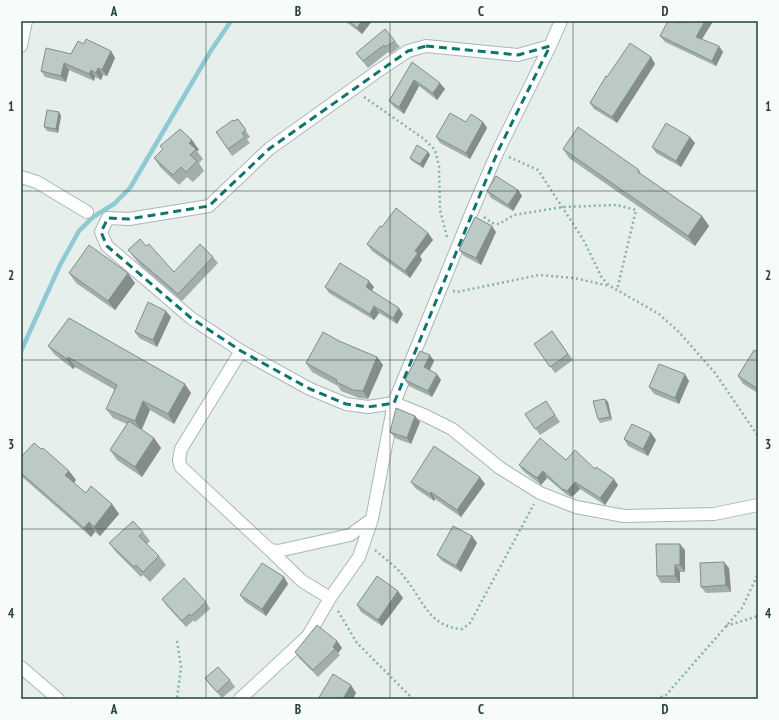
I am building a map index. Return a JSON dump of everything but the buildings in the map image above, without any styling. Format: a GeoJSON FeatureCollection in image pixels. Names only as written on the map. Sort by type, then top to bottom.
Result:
{"type":"FeatureCollection","features":[{"type":"Feature","properties":{"kind":"street"},"geometry":{"type":"LineString","coordinates":[[21,46],[26,21]]}},
{"type":"Feature","properties":{"kind":"street"},"geometry":{"type":"LineString","coordinates":[[240,699],[308,636],[330,598],[359,557],[366,541],[372,519],[394,403],[472,209],[498,151],[561,21]]}},
{"type":"Feature","properties":{"kind":"street"},"geometry":{"type":"LineString","coordinates":[[550,46],[518,55],[426,46],[408,52],[378,71],[269,149],[208,206],[130,219],[108,218],[101,232],[107,246],[185,313],[241,351],[310,389],[346,404],[368,407],[394,403],[424,415],[452,429],[500,468],[540,493],[576,507],[624,516],[714,514],[758,505]]}},
{"type":"Feature","properties":{"kind":"street"},"geometry":{"type":"LineString","coordinates":[[21,177],[37,182],[87,212]]}},
{"type":"Feature","properties":{"kind":"street"},"geometry":{"type":"LineString","coordinates":[[241,351],[181,449],[179,460],[181,467],[302,581],[330,598]]}},
{"type":"Feature","properties":{"kind":"street"},"geometry":{"type":"LineString","coordinates":[[270,550],[278,551],[350,535],[372,519]]}},
{"type":"Feature","properties":{"kind":"street"},"geometry":{"type":"LineString","coordinates":[[21,667],[58,699]]}},
{"type":"Feature","properties":{"kind":"path"},"geometry":{"type":"LineString","coordinates":[[353,90],[424,139],[435,150],[439,166],[440,210],[447,238]]}},
{"type":"Feature","properties":{"kind":"path"},"geometry":{"type":"LineString","coordinates":[[498,151],[538,170],[583,239],[602,278],[610,286],[659,314],[680,332],[715,372],[758,436]]}},
{"type":"Feature","properties":{"kind":"path"},"geometry":{"type":"LineString","coordinates":[[472,209],[492,223],[499,224],[514,215],[563,207],[617,205],[636,210],[617,290]]}},
{"type":"Feature","properties":{"kind":"path"},"geometry":{"type":"LineString","coordinates":[[440,287],[457,292],[539,275],[574,278],[610,286]]}},
{"type":"Feature","properties":{"kind":"path"},"geometry":{"type":"LineString","coordinates":[[366,541],[404,577],[430,614],[449,628],[462,629],[470,623],[540,493]]}},
{"type":"Feature","properties":{"kind":"path"},"geometry":{"type":"LineString","coordinates":[[656,699],[666,695],[742,608],[758,574]]}},
{"type":"Feature","properties":{"kind":"path"},"geometry":{"type":"LineString","coordinates":[[330,598],[357,643],[413,699]]}},
{"type":"Feature","properties":{"kind":"path"},"geometry":{"type":"LineString","coordinates":[[725,626],[758,616]]}},
{"type":"Feature","properties":{"kind":"path"},"geometry":{"type":"LineString","coordinates":[[177,641],[181,667],[177,699]]}},
{"type":"Feature","properties":{"kind":"highlighted area"},"geometry":{"type":"Polygon","coordinates":[[[426,46],[518,55],[550,46],[498,151],[394,403],[368,407],[346,404],[310,389],[241,351],[191,318],[107,246],[101,232],[108,218],[129,219],[209,206],[269,149],[408,51],[426,46]]]}},
{"type":"Feature","properties":{"kind":"waterway"},"geometry":{"type":"LineString","coordinates":[[21,351],[60,265],[79,231],[93,217],[114,204],[130,188],[210,52],[231,21]]}}]}
